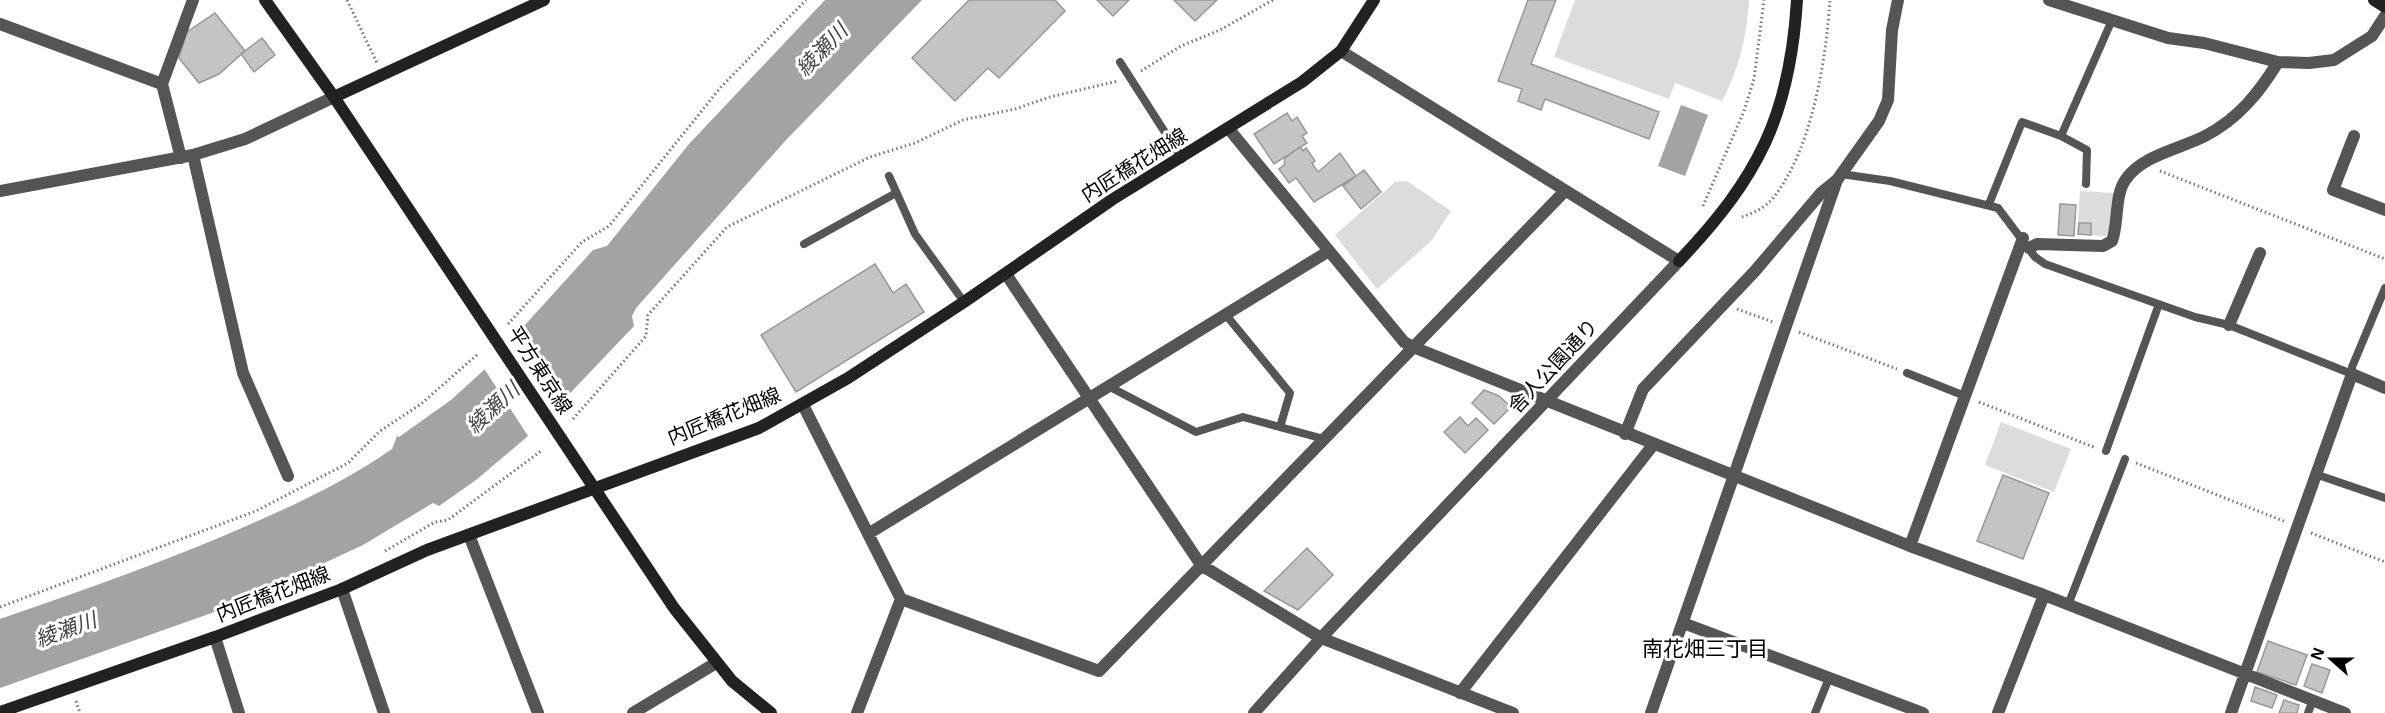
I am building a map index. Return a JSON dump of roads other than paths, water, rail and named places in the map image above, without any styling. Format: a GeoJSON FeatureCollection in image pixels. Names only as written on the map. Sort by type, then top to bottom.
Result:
{"type":"FeatureCollection","features":[{"type":"Feature","properties":{"kind":"main road","name":"平方東京線"},"geometry":{"type":"LineString","coordinates":[[265,0],[334,97],[497,339],[674,608],[716,663],[734,682],[771,713]]}},
{"type":"Feature","properties":{"kind":"main road"},"geometry":{"type":"LineString","coordinates":[[334,97],[544,0]]}},
{"type":"Feature","properties":{"kind":"main road","name":"内匠橋花畑線"},"geometry":{"type":"LineString","coordinates":[[0,712],[214,637],[342,589],[427,549],[759,428],[804,405],[1006,274],[1113,199],[1182,159],[1302,82],[1341,51],[1374,0]]}},
{"type":"Feature","properties":{"kind":"main road","name":"舎人公園通り"},"geometry":{"type":"LineString","coordinates":[[1679,261],[1726,208],[1763,150],[1787,82],[1797,0]]}},
{"type":"Feature","properties":{"kind":"main road"},"geometry":{"type":"LineString","coordinates":[[2374,0],[2385,7]]}},
{"type":"Feature","properties":{"kind":"street"},"geometry":{"type":"LineString","coordinates":[[193,0],[162,84],[187,157],[243,373],[288,476]]}},
{"type":"Feature","properties":{"kind":"street"},"geometry":{"type":"LineString","coordinates":[[1625,434],[1643,389],[1775,248],[1821,192],[1839,177],[1879,122],[1888,100],[1892,30],[1898,0]]}},
{"type":"Feature","properties":{"kind":"street"},"geometry":{"type":"LineString","coordinates":[[2049,0],[2168,38],[2204,44],[2278,62],[2309,63],[2334,60],[2372,36],[2385,16]]}},
{"type":"Feature","properties":{"kind":"street"},"geometry":{"type":"LineString","coordinates":[[0,24],[162,84]]}},
{"type":"Feature","properties":{"kind":"street"},"geometry":{"type":"LineString","coordinates":[[1341,51],[1679,261]]}},
{"type":"Feature","properties":{"kind":"street"},"geometry":{"type":"LineString","coordinates":[[1910,546],[1965,396],[2026,243],[2103,246],[2112,241],[2117,229],[2121,188],[2141,164],[2182,147],[2227,123],[2259,94],[2278,62]]}},
{"type":"Feature","properties":{"kind":"street"},"geometry":{"type":"LineString","coordinates":[[0,191],[187,157],[245,139],[334,97]]}},
{"type":"Feature","properties":{"kind":"street"},"geometry":{"type":"LineString","coordinates":[[1228,128],[1404,342],[1413,347],[1625,434],[1910,546],[2044,595],[2345,713]]}},
{"type":"Feature","properties":{"kind":"street"},"geometry":{"type":"LineString","coordinates":[[2354,136],[2333,190],[2385,210]]}},
{"type":"Feature","properties":{"kind":"street"},"geometry":{"type":"LineString","coordinates":[[1651,713],[1839,177]]}},
{"type":"Feature","properties":{"kind":"street"},"geometry":{"type":"LineString","coordinates":[[804,405],[901,599],[1099,671],[1565,191]]}},
{"type":"Feature","properties":{"kind":"street"},"geometry":{"type":"LineString","coordinates":[[868,534],[1329,251]]}},
{"type":"Feature","properties":{"kind":"street"},"geometry":{"type":"LineString","coordinates":[[2229,325],[2260,253]]}},
{"type":"Feature","properties":{"kind":"street","name":"舎人公園通り"},"geometry":{"type":"LineString","coordinates":[[1254,713],[1321,638],[1679,261]]}},
{"type":"Feature","properties":{"kind":"street"},"geometry":{"type":"LineString","coordinates":[[1006,274],[1201,565],[1321,638],[1513,713]]}},
{"type":"Feature","properties":{"kind":"street"},"geometry":{"type":"LineString","coordinates":[[2231,713],[2352,374],[2385,388]]}},
{"type":"Feature","properties":{"kind":"street"},"geometry":{"type":"LineString","coordinates":[[1460,693],[1653,445]]}},
{"type":"Feature","properties":{"kind":"street"},"geometry":{"type":"LineString","coordinates":[[469,535],[538,713]]}},
{"type":"Feature","properties":{"kind":"street"},"geometry":{"type":"LineString","coordinates":[[342,589],[384,713]]}},
{"type":"Feature","properties":{"kind":"street"},"geometry":{"type":"LineString","coordinates":[[1998,713],[2044,595]]}},
{"type":"Feature","properties":{"kind":"street"},"geometry":{"type":"LineString","coordinates":[[857,713],[901,599]]}},
{"type":"Feature","properties":{"kind":"street"},"geometry":{"type":"LineString","coordinates":[[1683,622],[1923,713]]}},
{"type":"Feature","properties":{"kind":"street"},"geometry":{"type":"LineString","coordinates":[[214,637],[239,713]]}},
{"type":"Feature","properties":{"kind":"street"},"geometry":{"type":"LineString","coordinates":[[633,713],[716,663]]}},
{"type":"Feature","properties":{"kind":"lane"},"geometry":{"type":"LineString","coordinates":[[2061,136],[2112,21]]}},
{"type":"Feature","properties":{"kind":"lane"},"geometry":{"type":"LineString","coordinates":[[1120,62],[1182,159]]}},
{"type":"Feature","properties":{"kind":"lane"},"geometry":{"type":"LineString","coordinates":[[1989,204],[2022,122],[2061,136],[2087,150],[2086,184]]}},
{"type":"Feature","properties":{"kind":"lane"},"geometry":{"type":"LineString","coordinates":[[889,176],[915,234],[964,302]]}},
{"type":"Feature","properties":{"kind":"lane"},"geometry":{"type":"LineString","coordinates":[[1839,177],[1890,181],[1989,204],[1998,208],[2035,257],[2045,264],[2159,304],[2229,325],[2352,374],[2352,367],[2385,288]]}},
{"type":"Feature","properties":{"kind":"lane"},"geometry":{"type":"LineString","coordinates":[[804,244],[896,193]]}},
{"type":"Feature","properties":{"kind":"lane"},"geometry":{"type":"LineString","coordinates":[[2106,451],[2159,304]]}},
{"type":"Feature","properties":{"kind":"lane"},"geometry":{"type":"LineString","coordinates":[[1226,315],[1290,393],[1280,427]]}},
{"type":"Feature","properties":{"kind":"lane"},"geometry":{"type":"LineString","coordinates":[[1907,373],[1965,396]]}},
{"type":"Feature","properties":{"kind":"lane"},"geometry":{"type":"LineString","coordinates":[[1110,387],[1196,432],[1243,417],[1324,439]]}},
{"type":"Feature","properties":{"kind":"lane"},"geometry":{"type":"LineString","coordinates":[[2068,605],[2125,459]]}},
{"type":"Feature","properties":{"kind":"lane"},"geometry":{"type":"LineString","coordinates":[[2315,474],[2385,498]]}},
{"type":"Feature","properties":{"kind":"lane"},"geometry":{"type":"LineString","coordinates":[[1815,713],[1829,678]]}},
{"type":"Feature","properties":{"kind":"lane"},"geometry":{"type":"LineString","coordinates":[[2308,713],[2313,700]]}},
{"type":"Feature","properties":{"kind":"water","name":"綾瀬川"},"geometry":{"type":"Polygon","coordinates":[[[825,0],[922,0],[787,139],[636,308],[632,316],[634,326],[535,430],[476,480],[439,506],[433,503],[363,545],[320,565],[311,574],[311,583],[269,599],[257,597],[0,688],[0,619],[164,560],[311,496],[360,470],[392,449],[397,436],[399,437],[451,400],[485,369],[593,250],[607,246],[689,144],[825,0]]]}},
{"type":"Feature","properties":{"kind":"water"},"geometry":{"type":"Polygon","coordinates":[[[1681,105],[1708,115],[1685,176],[1658,166],[1681,105]]]}},
{"type":"Feature","properties":{"kind":"district","name":"南花畑三丁目"},"geometry":{"type":"Point","coordinates":[1705,649]}}]}
